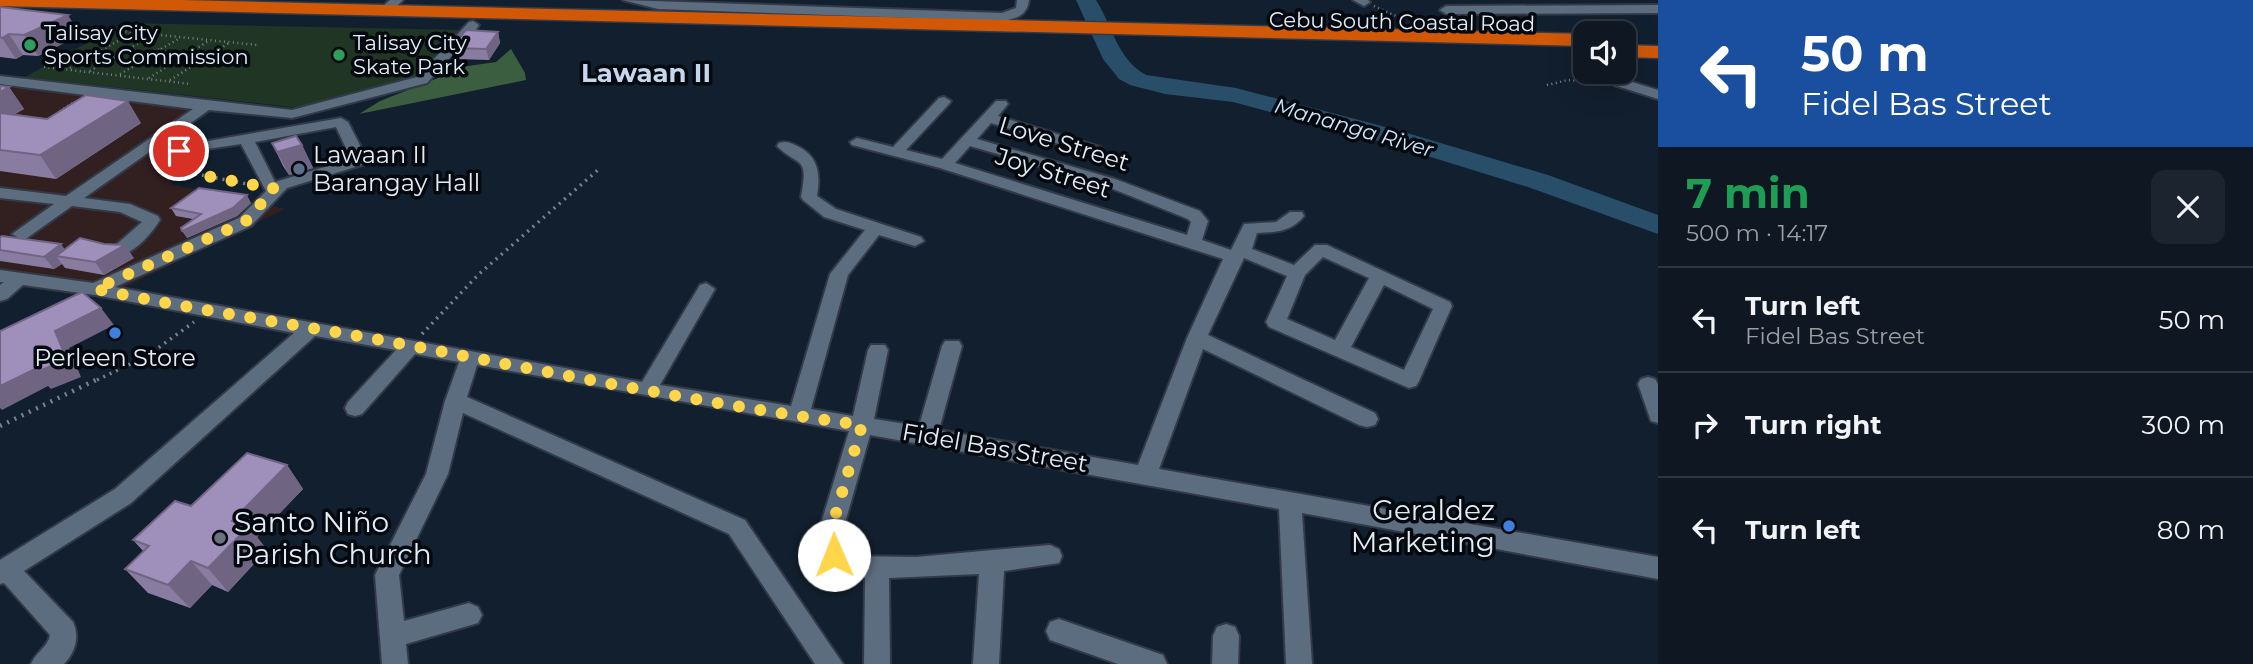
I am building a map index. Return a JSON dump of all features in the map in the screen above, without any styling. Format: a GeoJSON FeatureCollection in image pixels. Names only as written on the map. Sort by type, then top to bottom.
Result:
{"type":"FeatureCollection","features":[{"type":"Feature","properties":{"kind":"highway","name":"Cebu South Coastal Road"},"geometry":{"type":"LineString","coordinates":[[0,1],[391,5],[859,28]]}},
{"type":"Feature","properties":{"kind":"highway","name":"Cebu South Coastal Road"},"geometry":{"type":"LineString","coordinates":[[0,13],[472,25],[859,28],[1448,41],[1573,40]]}},
{"type":"Feature","properties":{"kind":"highway","name":"Cebu South Coastal Road"},"geometry":{"type":"LineString","coordinates":[[1448,41],[1573,49]]}},
{"type":"Feature","properties":{"kind":"highway"},"geometry":{"type":"LineString","coordinates":[[1636,41],[1658,42]]}},
{"type":"Feature","properties":{"kind":"highway"},"geometry":{"type":"LineString","coordinates":[[1636,51],[1658,52]]}},
{"type":"Feature","properties":{"kind":"street"},"geometry":{"type":"LineString","coordinates":[[629,0],[658,5],[1002,17],[1014,15],[1022,9],[1023,0]]}},
{"type":"Feature","properties":{"kind":"street"},"geometry":{"type":"LineString","coordinates":[[1446,10],[1658,9]]}},
{"type":"Feature","properties":{"kind":"street"},"geometry":{"type":"LineString","coordinates":[[0,93],[8,83],[292,114],[422,80],[472,25]]}},
{"type":"Feature","properties":{"kind":"street"},"geometry":{"type":"LineString","coordinates":[[1625,84],[1658,95]]}},
{"type":"Feature","properties":{"kind":"street"},"geometry":{"type":"LineString","coordinates":[[897,151],[944,101]]}},
{"type":"Feature","properties":{"kind":"street"},"geometry":{"type":"LineString","coordinates":[[945,165],[1001,104]]}},
{"type":"Feature","properties":{"kind":"street"},"geometry":{"type":"LineString","coordinates":[[21,234],[206,106]]}},
{"type":"Feature","properties":{"kind":"street"},"geometry":{"type":"LineString","coordinates":[[989,118],[1096,144],[1081,174],[1060,201]]}},
{"type":"Feature","properties":{"kind":"street"},"geometry":{"type":"LineString","coordinates":[[95,289],[245,222],[272,187],[301,177],[354,165],[360,161],[341,122],[298,134],[246,139],[179,151]]}},
{"type":"Feature","properties":{"kind":"street"},"geometry":{"type":"LineString","coordinates":[[246,139],[272,187]]}},
{"type":"Feature","properties":{"kind":"street","name":"Love Street"},"geometry":{"type":"LineString","coordinates":[[968,141],[1118,186],[1198,218],[1200,224],[1193,242]]}},
{"type":"Feature","properties":{"kind":"street","name":"Joy Street"},"geometry":{"type":"LineString","coordinates":[[857,142],[945,165],[1238,254]]}},
{"type":"Feature","properties":{"kind":"street"},"geometry":{"type":"LineString","coordinates":[[784,146],[800,151],[809,163],[812,182],[808,197],[830,213],[915,241]]}},
{"type":"Feature","properties":{"kind":"street"},"geometry":{"type":"LineString","coordinates":[[0,193],[69,203],[124,207],[152,220],[144,231],[119,250]]}},
{"type":"Feature","properties":{"kind":"street"},"geometry":{"type":"LineString","coordinates":[[1145,475],[1197,338],[1250,228],[1280,227],[1296,216]]}},
{"type":"Feature","properties":{"kind":"street"},"geometry":{"type":"LineString","coordinates":[[800,416],[839,274],[875,229]]}},
{"type":"Feature","properties":{"kind":"street"},"geometry":{"type":"LineString","coordinates":[[1321,249],[1443,306],[1409,381],[1276,322],[1297,273],[1321,249]]}},
{"type":"Feature","properties":{"kind":"street"},"geometry":{"type":"LineString","coordinates":[[1238,254],[1297,273]]}},
{"type":"Feature","properties":{"kind":"street"},"geometry":{"type":"LineString","coordinates":[[1340,350],[1380,275]]}},
{"type":"Feature","properties":{"kind":"street"},"geometry":{"type":"LineString","coordinates":[[0,295],[10,278]]}},
{"type":"Feature","properties":{"kind":"street","name":"Fidel Bas Street"},"geometry":{"type":"LineString","coordinates":[[10,278],[95,289],[207,312],[411,346],[647,390],[927,436],[1658,568]]}},
{"type":"Feature","properties":{"kind":"street"},"geometry":{"type":"LineString","coordinates":[[647,390],[706,289]]}},
{"type":"Feature","properties":{"kind":"street"},"geometry":{"type":"LineString","coordinates":[[44,664],[61,649],[64,631],[3,571],[123,496],[311,329]]}},
{"type":"Feature","properties":{"kind":"street"},"geometry":{"type":"LineString","coordinates":[[1197,338],[1367,419]]}},
{"type":"Feature","properties":{"kind":"street"},"geometry":{"type":"LineString","coordinates":[[355,408],[411,346]]}},
{"type":"Feature","properties":{"kind":"street"},"geometry":{"type":"LineString","coordinates":[[927,436],[952,346]]}},
{"type":"Feature","properties":{"kind":"street"},"geometry":{"type":"LineString","coordinates":[[878,349],[862,425],[829,537],[834,555],[845,567],[877,569],[1051,556]]}},
{"type":"Feature","properties":{"kind":"street"},"geometry":{"type":"LineString","coordinates":[[395,664],[387,575],[437,474],[455,401],[470,358]]}},
{"type":"Feature","properties":{"kind":"street"},"geometry":{"type":"LineString","coordinates":[[1648,384],[1658,415]]}},
{"type":"Feature","properties":{"kind":"street"},"geometry":{"type":"LineString","coordinates":[[455,401],[737,527],[830,664]]}},
{"type":"Feature","properties":{"kind":"street"},"geometry":{"type":"LineString","coordinates":[[1290,502],[1299,664]]}},
{"type":"Feature","properties":{"kind":"street"},"geometry":{"type":"LineString","coordinates":[[986,664],[992,562]]}},
{"type":"Feature","properties":{"kind":"street"},"geometry":{"type":"LineString","coordinates":[[1631,563],[1658,580]]}},
{"type":"Feature","properties":{"kind":"street"},"geometry":{"type":"LineString","coordinates":[[877,569],[877,664]]}},
{"type":"Feature","properties":{"kind":"street"},"geometry":{"type":"LineString","coordinates":[[393,636],[469,615]]}},
{"type":"Feature","properties":{"kind":"street"},"geometry":{"type":"LineString","coordinates":[[1059,631],[1154,664]]}},
{"type":"Feature","properties":{"kind":"street"},"geometry":{"type":"LineString","coordinates":[[1225,664],[1226,636]]}},
{"type":"Feature","properties":{"kind":"path"},"geometry":{"type":"LineString","coordinates":[[1361,1],[1414,24]]}},
{"type":"Feature","properties":{"kind":"path"},"geometry":{"type":"LineString","coordinates":[[112,30],[257,45]]}},
{"type":"Feature","properties":{"kind":"path"},"geometry":{"type":"LineString","coordinates":[[68,69],[134,32]]}},
{"type":"Feature","properties":{"kind":"path"},"geometry":{"type":"LineString","coordinates":[[88,72],[154,34]]}},
{"type":"Feature","properties":{"kind":"path"},"geometry":{"type":"LineString","coordinates":[[120,54],[133,55],[161,49],[182,37]]}},
{"type":"Feature","properties":{"kind":"path"},"geometry":{"type":"LineString","coordinates":[[147,79],[210,40]]}},
{"type":"Feature","properties":{"kind":"path"},"geometry":{"type":"LineString","coordinates":[[169,81],[231,42]]}},
{"type":"Feature","properties":{"kind":"path"},"geometry":{"type":"LineString","coordinates":[[161,49],[169,52],[165,58]]}},
{"type":"Feature","properties":{"kind":"path"},"geometry":{"type":"LineString","coordinates":[[133,55],[127,62],[134,66],[151,64],[165,58],[178,60]]}},
{"type":"Feature","properties":{"kind":"path"},"geometry":{"type":"LineString","coordinates":[[44,67],[191,84]]}},
{"type":"Feature","properties":{"kind":"path"},"geometry":{"type":"LineString","coordinates":[[1547,85],[1558,79],[1573,78]]}},
{"type":"Feature","properties":{"kind":"path"},"geometry":{"type":"LineString","coordinates":[[179,151],[196,174],[272,187]]}},
{"type":"Feature","properties":{"kind":"path"},"geometry":{"type":"LineString","coordinates":[[411,346],[478,275],[599,169]]}},
{"type":"Feature","properties":{"kind":"path"},"geometry":{"type":"LineString","coordinates":[[0,426],[146,356],[207,312]]}},
{"type":"Feature","properties":{"kind":"shaded area"},"geometry":{"type":"Polygon","coordinates":[[[27,87],[210,109],[147,152],[174,185],[285,209],[121,289],[0,268],[0,89],[27,87]]]}},
{"type":"Feature","properties":{"kind":"green space"},"geometry":{"type":"Polygon","coordinates":[[[123,23],[463,30],[419,79],[300,108],[25,77],[123,23]]]}},
{"type":"Feature","properties":{"kind":"green space"},"geometry":{"type":"Polygon","coordinates":[[[511,49],[525,73],[526,80],[359,114],[380,101],[438,78],[447,69],[496,62],[511,49]]]}},
{"type":"Feature","properties":{"kind":"building"},"geometry":{"type":"Polygon","coordinates":[[[0,7],[68,15],[24,35],[9,34],[2,38],[0,7]]]}},
{"type":"Feature","properties":{"kind":"building"},"geometry":{"type":"Polygon","coordinates":[[[466,30],[498,32],[486,49],[452,48],[466,30]]]}},
{"type":"Feature","properties":{"kind":"building"},"geometry":{"type":"Polygon","coordinates":[[[86,95],[128,101],[40,155],[0,150],[0,113],[47,119],[86,95]]]}},
{"type":"Feature","properties":{"kind":"building"},"geometry":{"type":"Polygon","coordinates":[[[296,136],[302,145],[277,152],[272,143],[296,136]]]}},
{"type":"Feature","properties":{"kind":"building"},"geometry":{"type":"Polygon","coordinates":[[[199,188],[247,195],[233,208],[182,231],[181,228],[201,214],[171,208],[199,188]]]}},
{"type":"Feature","properties":{"kind":"building"},"geometry":{"type":"Polygon","coordinates":[[[2,236],[61,244],[44,257],[0,250],[2,236]]]}},
{"type":"Feature","properties":{"kind":"building"},"geometry":{"type":"Polygon","coordinates":[[[80,238],[104,244],[125,245],[95,262],[56,256],[80,238]]]}},
{"type":"Feature","properties":{"kind":"building"},"geometry":{"type":"Polygon","coordinates":[[[82,292],[101,308],[55,331],[67,360],[36,372],[35,369],[0,386],[0,331],[82,292]]]}},
{"type":"Feature","properties":{"kind":"building"},"geometry":{"type":"Polygon","coordinates":[[[247,453],[287,465],[232,521],[249,526],[208,568],[191,561],[168,585],[125,569],[149,546],[133,540],[175,501],[191,506],[247,453]]]}},
{"type":"Feature","properties":{"kind":"waterway","name":"Mananga River"},"geometry":{"type":"LineString","coordinates":[[1086,0],[1114,59],[1127,74],[1138,80],[1165,87],[1223,92],[1388,136],[1538,181],[1658,225]]}},
{"type":"Feature","properties":{"kind":"place","name":"Talisay City Sports Commission"},"geometry":{"type":"Point","coordinates":[30,45]}},
{"type":"Feature","properties":{"kind":"place","name":"Talisay City Skate Park"},"geometry":{"type":"Point","coordinates":[339,55]}},
{"type":"Feature","properties":{"kind":"place","name":"Lawaan II Barangay Hall"},"geometry":{"type":"Point","coordinates":[299,169]}},
{"type":"Feature","properties":{"kind":"place","name":"Perleen Store"},"geometry":{"type":"Point","coordinates":[115,333]}},
{"type":"Feature","properties":{"kind":"place","name":"Geraldez Marketing"},"geometry":{"type":"Point","coordinates":[1509,526]}},
{"type":"Feature","properties":{"kind":"place","name":"Santo Niño Parish Church"},"geometry":{"type":"Point","coordinates":[220,538]}},
{"type":"Feature","properties":{"kind":"district","name":"Lawaan II"},"geometry":{"type":"Point","coordinates":[646,73]}},
{"type":"Feature","properties":{"kind":"route"},"geometry":{"type":"LineString","coordinates":[[179,151],[196,174],[260,186],[269,185],[274,189],[245,222],[95,289],[207,312],[862,425],[829,537],[834,555]]}}]}
